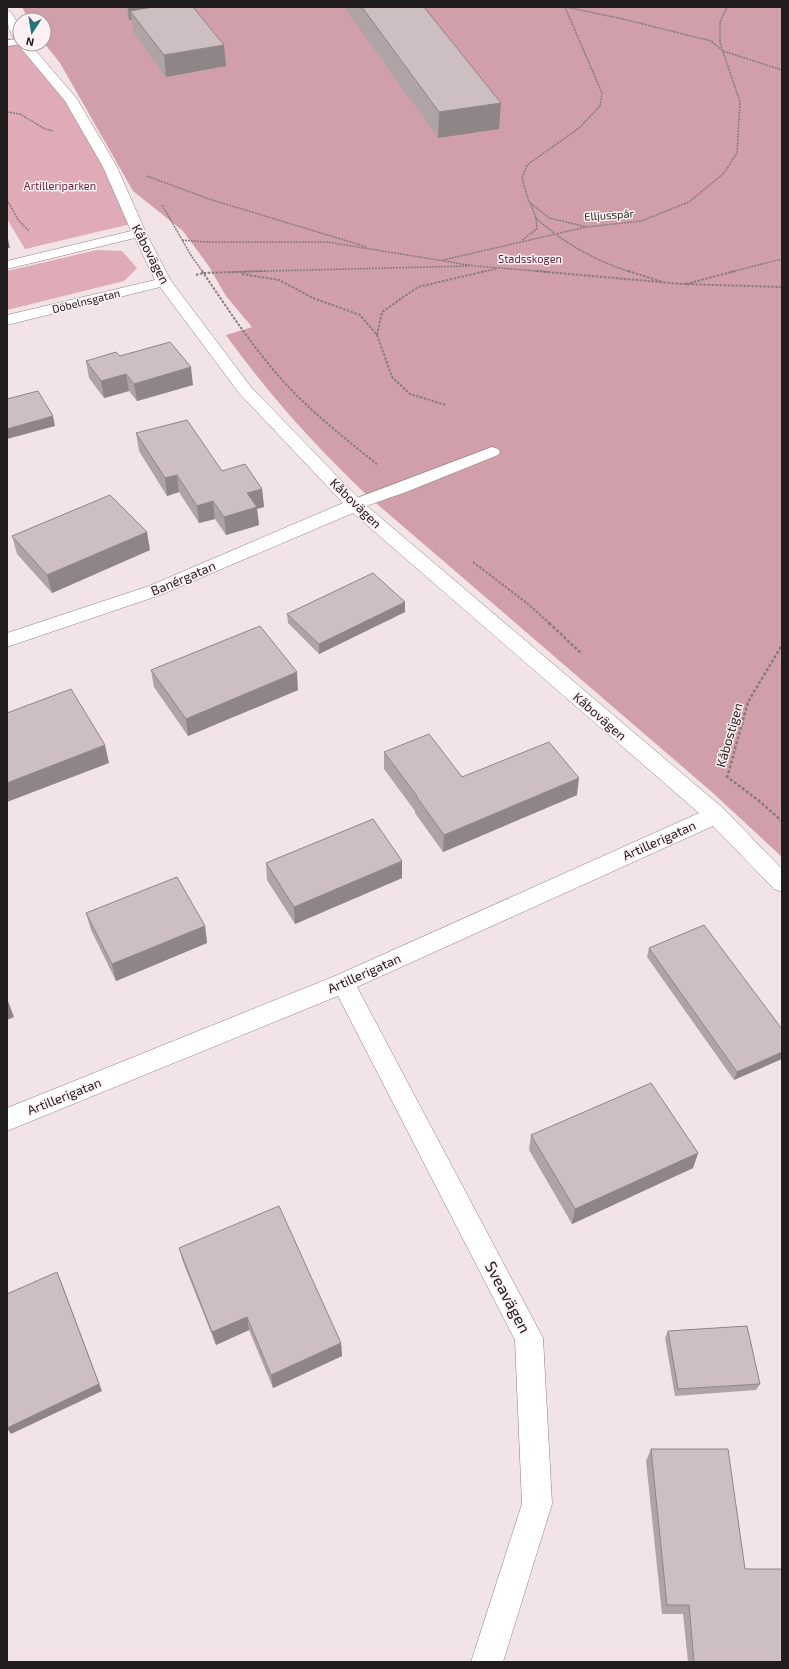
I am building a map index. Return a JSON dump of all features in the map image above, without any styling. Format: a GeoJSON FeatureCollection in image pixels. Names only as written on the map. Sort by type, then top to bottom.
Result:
{"type":"FeatureCollection","features":[{"type":"Feature","properties":{"kind":"street"},"geometry":{"type":"LineString","coordinates":[[7,14],[12,23]]}},
{"type":"Feature","properties":{"kind":"street","name":"Kåbovägen"},"geometry":{"type":"LineString","coordinates":[[31,52],[71,99],[110,167],[139,233],[164,282],[245,390],[355,505],[716,815],[782,883]]}},
{"type":"Feature","properties":{"kind":"street"},"geometry":{"type":"LineString","coordinates":[[7,265],[139,233]]}},
{"type":"Feature","properties":{"kind":"street","name":"Döbelnsgatan"},"geometry":{"type":"LineString","coordinates":[[7,320],[164,282]]}},
{"type":"Feature","properties":{"kind":"street","name":"Banérgatan"},"geometry":{"type":"LineString","coordinates":[[7,640],[156,590],[355,505]]}},
{"type":"Feature","properties":{"kind":"street","name":"Artillerigatan"},"geometry":{"type":"LineString","coordinates":[[7,1120],[343,983],[716,815]]}},
{"type":"Feature","properties":{"kind":"street","name":"Sveavägen"},"geometry":{"type":"LineString","coordinates":[[343,983],[530,1338],[537,1504],[487,1662]]}},
{"type":"Feature","properties":{"kind":"lane"},"geometry":{"type":"LineString","coordinates":[[355,505],[400,489],[492,452]]}},
{"type":"Feature","properties":{"kind":"path"},"geometry":{"type":"LineString","coordinates":[[565,7],[623,19],[711,41],[723,51],[782,70]]}},
{"type":"Feature","properties":{"kind":"path"},"geometry":{"type":"LineString","coordinates":[[521,242],[537,229],[536,218],[529,202],[522,178],[527,165],[579,128],[600,106],[602,93],[565,7]]}},
{"type":"Feature","properties":{"kind":"path","name":"Elljusspår"},"geometry":{"type":"LineString","coordinates":[[529,202],[549,218],[587,227],[641,221],[689,202],[724,173],[737,153],[740,102],[720,43],[720,22],[727,7]]}},
{"type":"Feature","properties":{"kind":"path"},"geometry":{"type":"LineString","coordinates":[[148,181],[144,175],[209,199],[375,249]]}},
{"type":"Feature","properties":{"kind":"path"},"geometry":{"type":"LineString","coordinates":[[159,199],[176,232],[232,316],[284,382],[333,428],[375,462],[400,489]]}},
{"type":"Feature","properties":{"kind":"path"},"geometry":{"type":"LineString","coordinates":[[7,200],[19,221],[31,234]]}},
{"type":"Feature","properties":{"kind":"path"},"geometry":{"type":"LineString","coordinates":[[536,218],[547,229],[580,250],[616,267],[669,283]]}},
{"type":"Feature","properties":{"kind":"path"},"geometry":{"type":"LineString","coordinates":[[441,260],[587,227]]}},
{"type":"Feature","properties":{"kind":"path"},"geometry":{"type":"LineString","coordinates":[[182,240],[205,242],[327,242],[475,266],[682,284],[782,287]]}},
{"type":"Feature","properties":{"kind":"path"},"geometry":{"type":"LineString","coordinates":[[682,284],[782,259]]}},
{"type":"Feature","properties":{"kind":"path"},"geometry":{"type":"LineString","coordinates":[[164,282],[203,273],[475,266]]}},
{"type":"Feature","properties":{"kind":"path"},"geometry":{"type":"LineString","coordinates":[[377,335],[382,312],[418,287],[498,268]]}},
{"type":"Feature","properties":{"kind":"path"},"geometry":{"type":"LineString","coordinates":[[235,272],[278,280],[313,298],[360,315],[377,335],[392,377],[410,394],[446,405]]}},
{"type":"Feature","properties":{"kind":"path"},"geometry":{"type":"LineString","coordinates":[[469,559],[528,604],[586,658]]}},
{"type":"Feature","properties":{"kind":"path","name":"Kåbostigen"},"geometry":{"type":"LineString","coordinates":[[716,815],[748,702],[782,645]]}},
{"type":"Feature","properties":{"kind":"path"},"geometry":{"type":"LineString","coordinates":[[721,772],[782,820]]}},
{"type":"Feature","properties":{"kind":"green space","name":"Stadsskogen"},"geometry":{"type":"Polygon","coordinates":[[[22,7],[782,7],[782,857],[713,793],[369,497],[330,459],[293,419],[242,357],[226,335],[252,327],[226,296],[208,265],[183,231],[133,191],[60,63],[51,52],[52,12],[25,12],[22,7]]]}},
{"type":"Feature","properties":{"kind":"green space","name":"Artilleriparken"},"geometry":{"type":"Polygon","coordinates":[[[7,43],[12,43],[12,52],[27,52],[71,99],[135,223],[25,249],[7,219],[7,43]]]}},
{"type":"Feature","properties":{"kind":"green space"},"geometry":{"type":"Polygon","coordinates":[[[97,250],[122,251],[137,268],[124,281],[7,310],[7,271],[97,250]]]}},
{"type":"Feature","properties":{"kind":"building"},"geometry":{"type":"Polygon","coordinates":[[[153,7],[193,7],[224,45],[164,55],[130,11],[153,7]]]}},
{"type":"Feature","properties":{"kind":"building"},"geometry":{"type":"Polygon","coordinates":[[[362,7],[424,7],[501,103],[439,112],[362,7]]]}},
{"type":"Feature","properties":{"kind":"building"},"geometry":{"type":"Polygon","coordinates":[[[170,342],[191,367],[134,384],[126,374],[101,381],[86,361],[116,352],[120,356],[170,342]]]}},
{"type":"Feature","properties":{"kind":"building"},"geometry":{"type":"Polygon","coordinates":[[[38,391],[53,416],[7,429],[7,399],[38,391]]]}},
{"type":"Feature","properties":{"kind":"building"},"geometry":{"type":"Polygon","coordinates":[[[187,420],[222,471],[245,464],[262,489],[247,493],[257,507],[224,517],[213,501],[197,506],[177,475],[165,478],[136,433],[187,420]]]}},
{"type":"Feature","properties":{"kind":"building"},"geometry":{"type":"Polygon","coordinates":[[[110,495],[147,532],[47,575],[12,536],[110,495]]]}},
{"type":"Feature","properties":{"kind":"building"},"geometry":{"type":"Polygon","coordinates":[[[373,573],[405,602],[319,644],[287,614],[373,573]]]}},
{"type":"Feature","properties":{"kind":"building"},"geometry":{"type":"Polygon","coordinates":[[[260,626],[297,672],[186,719],[151,670],[260,626]]]}},
{"type":"Feature","properties":{"kind":"building"},"geometry":{"type":"Polygon","coordinates":[[[71,689],[105,745],[7,783],[7,713],[71,689]]]}},
{"type":"Feature","properties":{"kind":"building"},"geometry":{"type":"Polygon","coordinates":[[[429,734],[462,777],[549,742],[579,778],[444,835],[384,752],[429,734]]]}},
{"type":"Feature","properties":{"kind":"building"},"geometry":{"type":"Polygon","coordinates":[[[373,819],[402,861],[294,907],[266,863],[373,819]]]}},
{"type":"Feature","properties":{"kind":"building"},"geometry":{"type":"Polygon","coordinates":[[[177,877],[205,926],[112,964],[86,913],[177,877]]]}},
{"type":"Feature","properties":{"kind":"building"},"geometry":{"type":"Polygon","coordinates":[[[704,925],[782,1029],[782,1052],[737,1072],[649,948],[704,925]]]}},
{"type":"Feature","properties":{"kind":"building"},"geometry":{"type":"Polygon","coordinates":[[[651,1083],[698,1153],[575,1209],[531,1135],[651,1083]]]}},
{"type":"Feature","properties":{"kind":"building"},"geometry":{"type":"Polygon","coordinates":[[[279,1206],[341,1343],[271,1375],[247,1317],[212,1332],[179,1248],[279,1206]]]}},
{"type":"Feature","properties":{"kind":"building"},"geometry":{"type":"Polygon","coordinates":[[[57,1272],[99,1384],[7,1428],[7,1294],[57,1272]]]}},
{"type":"Feature","properties":{"kind":"building"},"geometry":{"type":"Polygon","coordinates":[[[747,1326],[760,1384],[678,1389],[668,1331],[747,1326]]]}},
{"type":"Feature","properties":{"kind":"building"},"geometry":{"type":"Polygon","coordinates":[[[651,1449],[728,1449],[745,1569],[782,1569],[782,1662],[694,1662],[689,1605],[667,1605],[651,1449]]]}}]}
